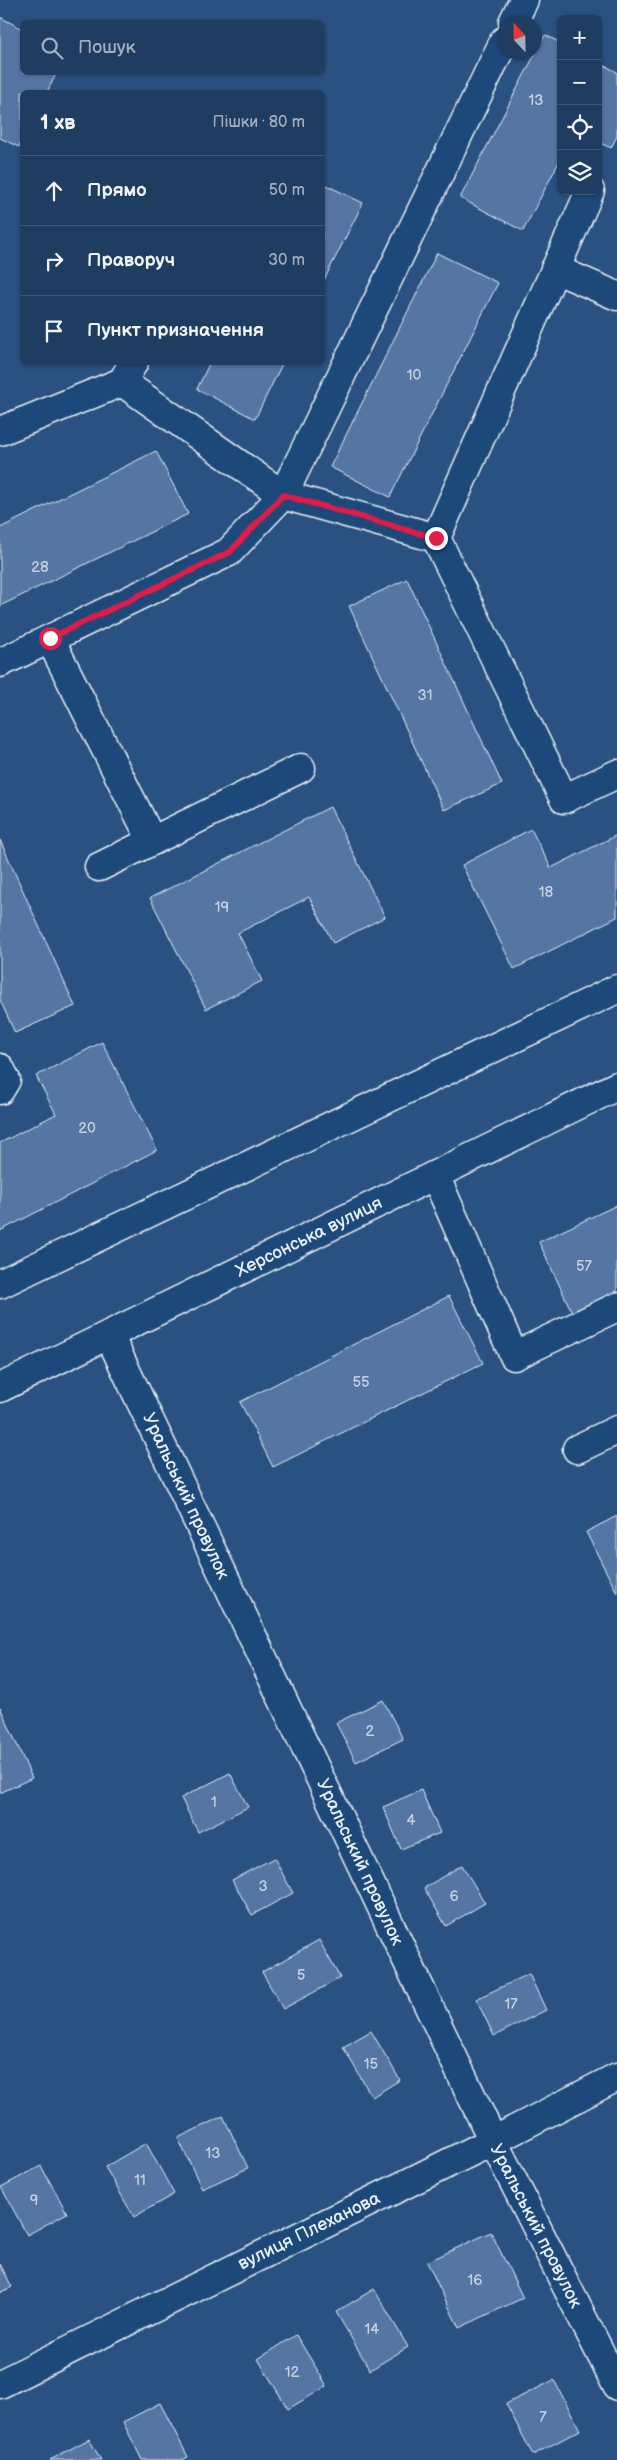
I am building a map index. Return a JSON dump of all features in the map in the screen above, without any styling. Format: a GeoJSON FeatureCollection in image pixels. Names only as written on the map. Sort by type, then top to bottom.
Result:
{"type":"FeatureCollection","features":[{"type":"Feature","properties":{"kind":"street"},"geometry":{"type":"LineString","coordinates":[[517,15],[524,0]]}},
{"type":"Feature","properties":{"kind":"street"},"geometry":{"type":"LineString","coordinates":[[0,663],[230,552],[283,495],[497,55]]}},
{"type":"Feature","properties":{"kind":"street"},"geometry":{"type":"LineString","coordinates":[[436,538],[588,195]]}},
{"type":"Feature","properties":{"kind":"street"},"geometry":{"type":"LineString","coordinates":[[556,269],[617,296]]}},
{"type":"Feature","properties":{"kind":"street"},"geometry":{"type":"LineString","coordinates":[[0,431],[128,372],[283,495],[436,538],[564,799],[617,774]]}},
{"type":"Feature","properties":{"kind":"street"},"geometry":{"type":"LineString","coordinates":[[50,638],[152,841]]}},
{"type":"Feature","properties":{"kind":"street"},"geometry":{"type":"LineString","coordinates":[[98,867],[301,768]]}},
{"type":"Feature","properties":{"kind":"street"},"geometry":{"type":"LineString","coordinates":[[0,1284],[617,988]]}},
{"type":"Feature","properties":{"kind":"street"},"geometry":{"type":"LineString","coordinates":[[0,1068],[6,1080],[0,1090]]}},
{"type":"Feature","properties":{"kind":"street","name":"Херсонська вулиця"},"geometry":{"type":"LineString","coordinates":[[0,1388],[617,1086]]}},
{"type":"Feature","properties":{"kind":"street"},"geometry":{"type":"LineString","coordinates":[[435,1175],[514,1356],[617,1308]]}},
{"type":"Feature","properties":{"kind":"street","name":"Уральський провулок"},"geometry":{"type":"LineString","coordinates":[[109,1335],[493,2141],[617,2386]]}},
{"type":"Feature","properties":{"kind":"street"},"geometry":{"type":"LineString","coordinates":[[577,1449],[617,1430]]}},
{"type":"Feature","properties":{"kind":"street","name":"вулиця Плеханова"},"geometry":{"type":"LineString","coordinates":[[0,2384],[493,2141],[617,2077]]}},
{"type":"Feature","properties":{"kind":"building"},"geometry":{"type":"Polygon","coordinates":[[[0,17],[20,28],[20,75],[56,75],[48,90],[20,90],[19,147],[0,138],[0,17]]]}},
{"type":"Feature","properties":{"kind":"building"},"geometry":{"type":"Polygon","coordinates":[[[545,35],[557,41],[557,166],[523,231],[460,198],[532,60],[542,60],[542,41],[545,35]]]}},
{"type":"Feature","properties":{"kind":"building"},"geometry":{"type":"Polygon","coordinates":[[[602,64],[617,72],[617,136],[611,148],[602,144],[602,64]]]}},
{"type":"Feature","properties":{"kind":"building"},"geometry":{"type":"Polygon","coordinates":[[[325,184],[363,203],[325,278],[325,184]]]}},
{"type":"Feature","properties":{"kind":"building"},"geometry":{"type":"Polygon","coordinates":[[[437,253],[498,283],[390,497],[330,467],[437,253]]]}},
{"type":"Feature","properties":{"kind":"building"},"geometry":{"type":"Polygon","coordinates":[[[209,365],[282,365],[255,419],[197,389],[209,365]]]}},
{"type":"Feature","properties":{"kind":"building"},"geometry":{"type":"Polygon","coordinates":[[[156,451],[188,514],[0,606],[0,528],[156,451]]]}},
{"type":"Feature","properties":{"kind":"building"},"geometry":{"type":"Polygon","coordinates":[[[407,579],[502,784],[444,810],[349,606],[407,579]]]}},
{"type":"Feature","properties":{"kind":"building"},"geometry":{"type":"Polygon","coordinates":[[[330,807],[385,917],[333,943],[309,897],[238,933],[262,981],[206,1009],[150,898],[330,807]]]}},
{"type":"Feature","properties":{"kind":"building"},"geometry":{"type":"Polygon","coordinates":[[[531,829],[551,868],[617,835],[617,917],[514,969],[462,865],[531,829]]]}},
{"type":"Feature","properties":{"kind":"building"},"geometry":{"type":"Polygon","coordinates":[[[0,840],[75,1006],[15,1033],[0,1000],[0,840]]]}},
{"type":"Feature","properties":{"kind":"building"},"geometry":{"type":"Polygon","coordinates":[[[102,1042],[157,1150],[0,1231],[0,1143],[56,1114],[36,1076],[102,1042]]]}},
{"type":"Feature","properties":{"kind":"building"},"geometry":{"type":"Polygon","coordinates":[[[617,1205],[617,1291],[572,1312],[539,1242],[617,1205]]]}},
{"type":"Feature","properties":{"kind":"building"},"geometry":{"type":"Polygon","coordinates":[[[449,1296],[483,1363],[273,1467],[240,1402],[449,1296]]]}},
{"type":"Feature","properties":{"kind":"building"},"geometry":{"type":"Polygon","coordinates":[[[617,1516],[617,1593],[586,1532],[617,1516]]]}},
{"type":"Feature","properties":{"kind":"building"},"geometry":{"type":"Polygon","coordinates":[[[383,1700],[403,1739],[356,1762],[336,1723],[383,1700]]]}},
{"type":"Feature","properties":{"kind":"building"},"geometry":{"type":"Polygon","coordinates":[[[0,1707],[32,1778],[0,1793],[0,1707]]]}},
{"type":"Feature","properties":{"kind":"building"},"geometry":{"type":"Polygon","coordinates":[[[230,1773],[248,1807],[198,1832],[181,1798],[230,1773]]]}},
{"type":"Feature","properties":{"kind":"building"},"geometry":{"type":"Polygon","coordinates":[[[421,1790],[440,1833],[401,1849],[383,1807],[421,1790]]]}},
{"type":"Feature","properties":{"kind":"building"},"geometry":{"type":"Polygon","coordinates":[[[274,1858],[293,1893],[252,1915],[232,1880],[274,1858]]]}},
{"type":"Feature","properties":{"kind":"building"},"geometry":{"type":"Polygon","coordinates":[[[462,1865],[485,1903],[446,1926],[424,1888],[462,1865]]]}},
{"type":"Feature","properties":{"kind":"building"},"geometry":{"type":"Polygon","coordinates":[[[319,1940],[340,1978],[283,2009],[262,1972],[319,1940]]]}},
{"type":"Feature","properties":{"kind":"building"},"geometry":{"type":"Polygon","coordinates":[[[529,1974],[546,2010],[494,2036],[476,1999],[529,1974]]]}},
{"type":"Feature","properties":{"kind":"building"},"geometry":{"type":"Polygon","coordinates":[[[371,2031],[400,2080],[372,2097],[343,2047],[371,2031]]]}},
{"type":"Feature","properties":{"kind":"building"},"geometry":{"type":"Polygon","coordinates":[[[223,2116],[248,2168],[202,2189],[178,2138],[223,2116]]]}},
{"type":"Feature","properties":{"kind":"building"},"geometry":{"type":"Polygon","coordinates":[[[146,2143],[174,2194],[134,2217],[105,2167],[146,2143]]]}},
{"type":"Feature","properties":{"kind":"building"},"geometry":{"type":"Polygon","coordinates":[[[41,2166],[67,2213],[27,2235],[1,2187],[41,2166]]]}},
{"type":"Feature","properties":{"kind":"building"},"geometry":{"type":"Polygon","coordinates":[[[491,2232],[523,2298],[459,2328],[427,2262],[491,2232]]]}},
{"type":"Feature","properties":{"kind":"building"},"geometry":{"type":"Polygon","coordinates":[[[0,2264],[12,2287],[0,2293],[0,2264]]]}},
{"type":"Feature","properties":{"kind":"building"},"geometry":{"type":"Polygon","coordinates":[[[374,2289],[408,2347],[370,2370],[336,2312],[374,2289]]]}},
{"type":"Feature","properties":{"kind":"building"},"geometry":{"type":"Polygon","coordinates":[[[296,2335],[327,2386],[288,2409],[258,2359],[296,2335]]]}},
{"type":"Feature","properties":{"kind":"building"},"geometry":{"type":"Polygon","coordinates":[[[554,2380],[580,2430],[533,2455],[506,2404],[554,2380]]]}},
{"type":"Feature","properties":{"kind":"building"},"geometry":{"type":"Polygon","coordinates":[[[160,2403],[188,2457],[182,2460],[142,2460],[123,2422],[160,2403]]]}},
{"type":"Feature","properties":{"kind":"building"},"geometry":{"type":"Polygon","coordinates":[[[89,2439],[101,2460],[50,2460],[89,2439]]]}},
{"type":"Feature","properties":{"kind":"route"},"geometry":{"type":"LineString","coordinates":[[50,638],[230,552],[283,495],[436,538]]}}]}
